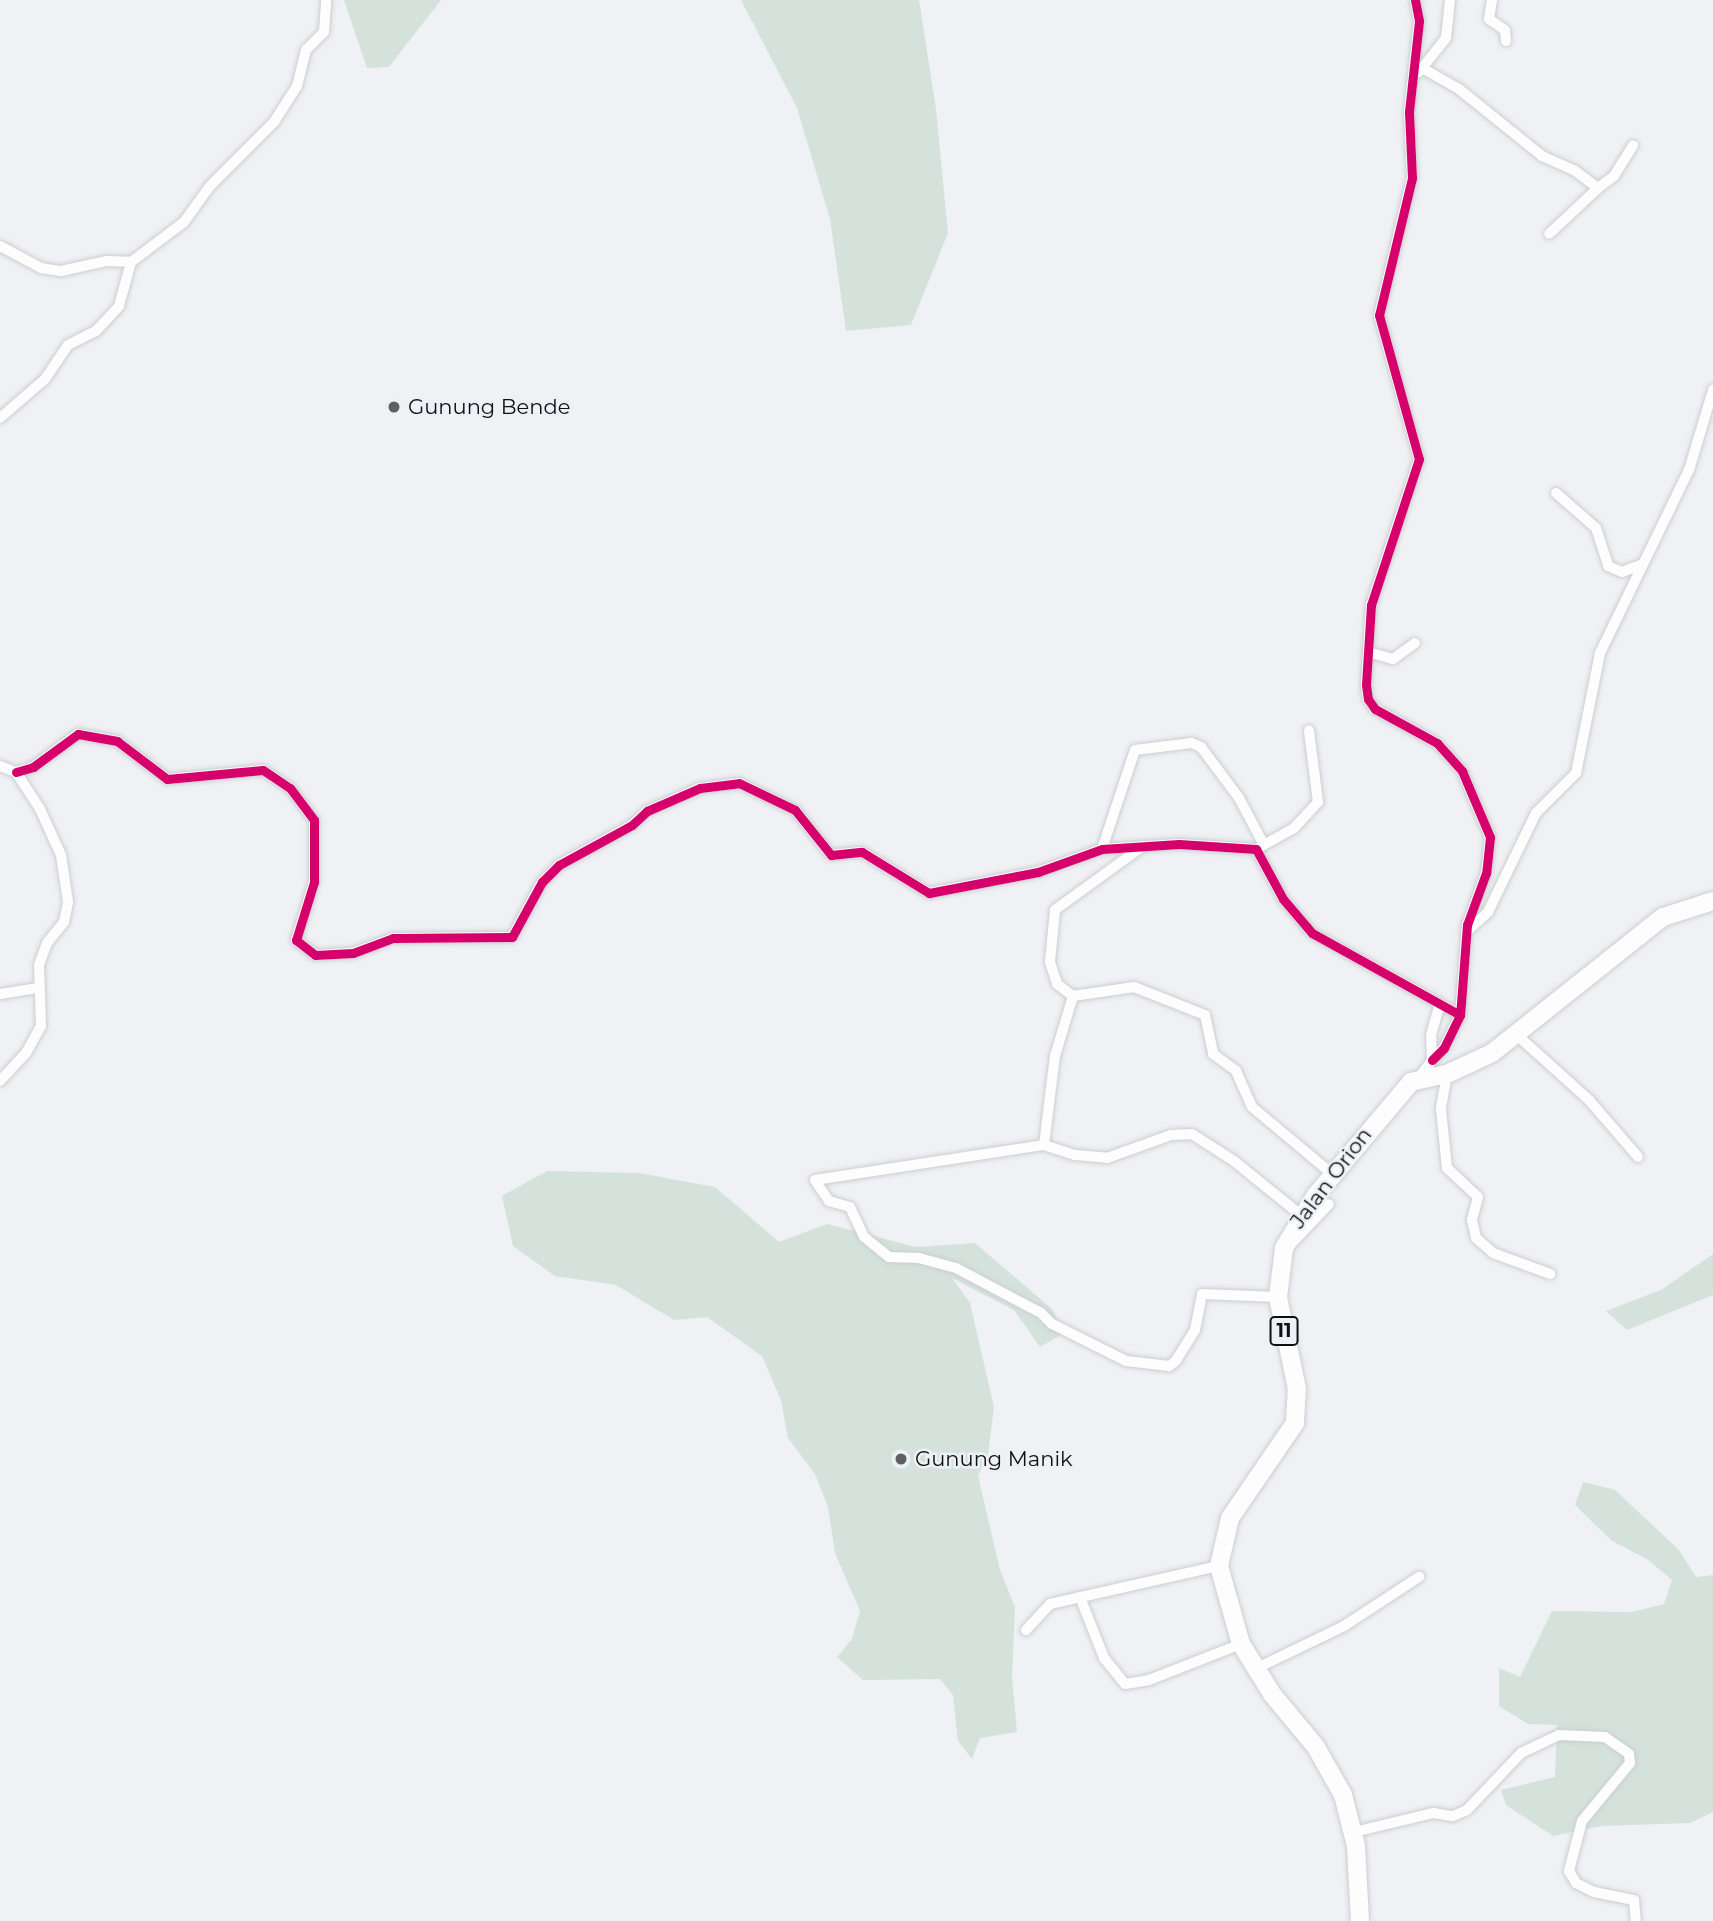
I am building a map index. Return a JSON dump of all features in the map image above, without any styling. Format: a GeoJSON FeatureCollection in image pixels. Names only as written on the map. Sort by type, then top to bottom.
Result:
{"type":"FeatureCollection","features":[{"type":"Feature","properties":{"kind":"highway"},"geometry":{"type":"LineString","coordinates":[[1419,1078],[1447,1074],[1518,1036],[1663,917],[1713,901]]}},
{"type":"Feature","properties":{"kind":"highway","name":"Jalan Orion"},"geometry":{"type":"LineString","coordinates":[[1360,1921],[1354,1832],[1343,1795],[1327,1765],[1255,1669],[1241,1644],[1219,1566],[1230,1518],[1295,1423],[1297,1390],[1278,1297],[1284,1248],[1302,1216],[1332,1174],[1399,1092],[1419,1078]]}},
{"type":"Feature","properties":{"kind":"street"},"geometry":{"type":"LineString","coordinates":[[0,418],[45,379],[68,345],[96,331],[119,306],[131,262],[184,222],[216,179],[274,122],[297,86],[306,50],[324,32],[326,0]]}},
{"type":"Feature","properties":{"kind":"street"},"geometry":{"type":"LineString","coordinates":[[1415,0],[1419,21],[1412,80],[1412,178],[1379,316],[1419,459],[1412,489],[1378,575],[1371,605],[1368,652],[1370,703],[1442,747],[1467,778],[1490,838],[1486,873],[1466,932],[1460,1015],[1444,1048],[1419,1078]]}},
{"type":"Feature","properties":{"kind":"street"},"geometry":{"type":"LineString","coordinates":[[1412,80],[1446,38],[1450,0]]}},
{"type":"Feature","properties":{"kind":"street"},"geometry":{"type":"LineString","coordinates":[[1492,0],[1489,19],[1505,30],[1506,41]]}},
{"type":"Feature","properties":{"kind":"street"},"geometry":{"type":"LineString","coordinates":[[1422,68],[1459,89],[1542,156],[1574,170],[1598,188]]}},
{"type":"Feature","properties":{"kind":"street"},"geometry":{"type":"LineString","coordinates":[[1549,234],[1614,176],[1633,145]]}},
{"type":"Feature","properties":{"kind":"street"},"geometry":{"type":"LineString","coordinates":[[0,246],[41,268],[61,271],[107,261],[131,262]]}},
{"type":"Feature","properties":{"kind":"street"},"geometry":{"type":"LineString","coordinates":[[1466,932],[1488,912],[1536,813],[1576,774],[1594,668],[1689,470],[1713,390]]}},
{"type":"Feature","properties":{"kind":"street"},"geometry":{"type":"LineString","coordinates":[[1556,493],[1596,528],[1608,566],[1622,572],[1644,564]]}},
{"type":"Feature","properties":{"kind":"street"},"geometry":{"type":"LineString","coordinates":[[1368,652],[1393,659],[1415,643]]}},
{"type":"Feature","properties":{"kind":"street"},"geometry":{"type":"LineString","coordinates":[[16,772],[33,767],[78,734],[117,741],[167,779],[216,775],[236,769],[262,770],[290,788],[314,820],[314,882],[296,940],[315,955],[329,957],[393,939],[512,937],[528,916],[542,882],[559,864],[632,825],[647,811],[717,786],[739,783],[780,800],[795,810],[831,855],[862,852],[929,893],[1038,872],[1102,849],[1144,845],[1260,847],[1294,828],[1318,802],[1309,731]]}},
{"type":"Feature","properties":{"kind":"street"},"geometry":{"type":"LineString","coordinates":[[1102,849],[1135,750],[1192,743],[1201,747],[1239,798],[1283,900],[1312,933],[1460,1015]]}},
{"type":"Feature","properties":{"kind":"street"},"geometry":{"type":"LineString","coordinates":[[0,765],[16,772],[53,836],[68,889],[64,922],[47,943],[39,965],[41,1026],[26,1053],[0,1081]]}},
{"type":"Feature","properties":{"kind":"street"},"geometry":{"type":"LineString","coordinates":[[1144,845],[1055,910],[1051,962],[1057,984],[1073,996],[1126,986],[1205,1015],[1211,1049],[1236,1071],[1252,1107],[1332,1174]]}},
{"type":"Feature","properties":{"kind":"street"},"geometry":{"type":"LineString","coordinates":[[0,994],[38,988]]}},
{"type":"Feature","properties":{"kind":"street"},"geometry":{"type":"LineString","coordinates":[[1044,1145],[1055,1056],[1073,996]]}},
{"type":"Feature","properties":{"kind":"street"},"geometry":{"type":"LineString","coordinates":[[1432,1060],[1432,1035],[1440,1004]]}},
{"type":"Feature","properties":{"kind":"street"},"geometry":{"type":"LineString","coordinates":[[1518,1036],[1589,1100],[1638,1157]]}},
{"type":"Feature","properties":{"kind":"street"},"geometry":{"type":"LineString","coordinates":[[1447,1074],[1441,1109],[1447,1168],[1478,1197],[1472,1220],[1476,1238],[1493,1253],[1550,1274]]}},
{"type":"Feature","properties":{"kind":"street"},"geometry":{"type":"LineString","coordinates":[[1278,1297],[1202,1294],[1195,1331],[1176,1361],[1169,1366],[1126,1361],[1052,1324],[1041,1312],[956,1268],[919,1258],[889,1257],[864,1237],[850,1207],[829,1200],[815,1180],[1044,1145],[1075,1156],[1107,1158],[1171,1135],[1192,1135],[1234,1161],[1302,1216]]}},
{"type":"Feature","properties":{"kind":"street"},"geometry":{"type":"LineString","coordinates":[[1284,1248],[1303,1235],[1329,1204]]}},
{"type":"Feature","properties":{"kind":"street"},"geometry":{"type":"LineString","coordinates":[[1026,1630],[1050,1604],[1219,1566]]}},
{"type":"Feature","properties":{"kind":"street"},"geometry":{"type":"LineString","coordinates":[[1255,1669],[1344,1626],[1419,1577]]}},
{"type":"Feature","properties":{"kind":"street"},"geometry":{"type":"LineString","coordinates":[[1080,1597],[1104,1658],[1125,1684],[1149,1680],[1241,1644]]}},
{"type":"Feature","properties":{"kind":"street"},"geometry":{"type":"LineString","coordinates":[[1354,1832],[1433,1813],[1453,1816],[1467,1810],[1521,1753],[1559,1735],[1605,1737],[1629,1754],[1630,1763],[1582,1821],[1569,1871],[1576,1883],[1594,1892],[1634,1900],[1636,1921]]}},
{"type":"Feature","properties":{"kind":"shaded area"},"geometry":{"type":"Polygon","coordinates":[[[344,0],[441,0],[389,67],[367,68],[344,0]]]}},
{"type":"Feature","properties":{"kind":"shaded area"},"geometry":{"type":"Polygon","coordinates":[[[741,0],[919,0],[936,109],[948,233],[911,325],[846,331],[830,219],[797,108],[741,0]]]}},
{"type":"Feature","properties":{"kind":"shaded area"},"geometry":{"type":"Polygon","coordinates":[[[547,1171],[639,1173],[715,1187],[779,1242],[827,1224],[916,1247],[975,1243],[1052,1309],[1064,1333],[1040,1347],[1014,1310],[952,1278],[970,1303],[994,1407],[988,1455],[978,1476],[1000,1570],[1015,1607],[1012,1678],[1017,1732],[980,1738],[972,1759],[958,1741],[953,1695],[940,1679],[863,1680],[837,1657],[852,1639],[860,1611],[835,1553],[828,1507],[815,1474],[788,1438],[781,1400],[762,1356],[707,1317],[674,1320],[616,1285],[555,1276],[513,1246],[502,1196],[547,1171]]]}},
{"type":"Feature","properties":{"kind":"shaded area"},"geometry":{"type":"Polygon","coordinates":[[[1713,1254],[1713,1295],[1627,1330],[1606,1311],[1661,1290],[1713,1254]]]}},
{"type":"Feature","properties":{"kind":"shaded area"},"geometry":{"type":"Polygon","coordinates":[[[1583,1482],[1615,1490],[1679,1550],[1696,1577],[1713,1575],[1713,1812],[1690,1823],[1602,1826],[1553,1836],[1506,1805],[1501,1790],[1555,1777],[1557,1725],[1528,1724],[1499,1706],[1499,1668],[1520,1677],[1552,1611],[1632,1612],[1664,1604],[1672,1580],[1647,1559],[1612,1541],[1575,1505],[1583,1482]]]}},
{"type":"Feature","properties":{"kind":"cycle path"},"geometry":{"type":"LineString","coordinates":[[1415,0],[1419,21],[1409,112],[1412,178],[1379,315],[1419,459],[1371,605],[1366,685],[1368,699],[1375,709],[1437,743],[1462,771],[1490,837],[1486,873],[1467,925],[1460,1015],[1444,1048],[1432,1060]]}},
{"type":"Feature","properties":{"kind":"cycle path"},"geometry":{"type":"LineString","coordinates":[[16,772],[33,767],[78,734],[117,741],[167,779],[263,770],[290,788],[314,820],[314,882],[296,940],[315,955],[353,953],[393,938],[512,937],[542,882],[559,865],[632,825],[647,811],[700,788],[739,783],[795,810],[831,855],[862,852],[929,893],[1038,872],[1102,849],[1179,844],[1256,849],[1283,899],[1312,933],[1460,1015]]}},
{"type":"Feature","properties":{"kind":"place","name":"Gunung Bende"},"geometry":{"type":"Point","coordinates":[394,407]}},
{"type":"Feature","properties":{"kind":"place","name":"Gunung Manik"},"geometry":{"type":"Point","coordinates":[901,1459]}}]}
